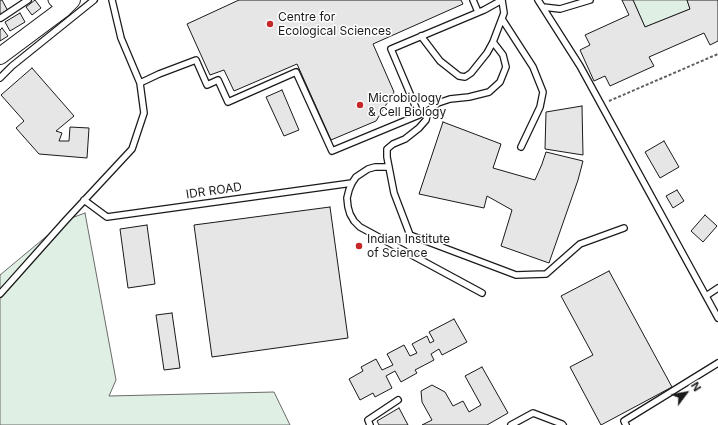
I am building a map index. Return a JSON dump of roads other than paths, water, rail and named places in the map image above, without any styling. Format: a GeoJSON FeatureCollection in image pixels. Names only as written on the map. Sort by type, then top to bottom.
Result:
{"type":"FeatureCollection","features":[{"type":"Feature","properties":{"kind":"main road"},"geometry":{"type":"LineString","coordinates":[[0,56],[63,3]]}},
{"type":"Feature","properties":{"kind":"lane"},"geometry":{"type":"LineString","coordinates":[[1,18],[28,0]]}},
{"type":"Feature","properties":{"kind":"lane"},"geometry":{"type":"LineString","coordinates":[[0,78],[12,66],[94,0]]}},
{"type":"Feature","properties":{"kind":"lane"},"geometry":{"type":"LineString","coordinates":[[0,294],[132,149],[144,113],[140,83],[121,38],[112,0]]}},
{"type":"Feature","properties":{"kind":"lane"},"geometry":{"type":"LineString","coordinates":[[473,0],[478,12]]}},
{"type":"Feature","properties":{"kind":"lane"},"geometry":{"type":"LineString","coordinates":[[140,83],[196,60],[207,85],[218,80],[228,102],[296,72],[332,151],[419,115],[391,49],[421,36],[478,12],[502,0],[504,13],[493,42],[487,53],[471,73],[465,77],[459,76],[440,61],[421,36]]}},
{"type":"Feature","properties":{"kind":"lane"},"geometry":{"type":"LineString","coordinates":[[538,0],[602,104],[718,318]]}},
{"type":"Feature","properties":{"kind":"lane"},"geometry":{"type":"LineString","coordinates":[[543,7],[560,9],[590,0]]}},
{"type":"Feature","properties":{"kind":"lane"},"geometry":{"type":"LineString","coordinates":[[502,19],[533,68],[543,92],[540,107],[521,148]]}},
{"type":"Feature","properties":{"kind":"lane"},"geometry":{"type":"LineString","coordinates":[[493,42],[503,55],[506,67],[500,82],[489,92],[469,97],[450,99],[438,103],[428,111],[426,120],[419,128],[405,139],[393,144],[387,149],[394,192],[410,235],[516,275],[546,274],[580,244],[624,228]]}},
{"type":"Feature","properties":{"kind":"lane"},"geometry":{"type":"LineString","coordinates":[[389,167],[375,167],[368,169],[356,177],[352,183],[347,198],[350,214],[354,221],[360,227],[482,293]]}},
{"type":"Feature","properties":{"kind":"lane","name":"IDR ROAD"},"geometry":{"type":"LineString","coordinates":[[84,200],[107,217],[352,183]]}},
{"type":"Feature","properties":{"kind":"lane"},"geometry":{"type":"LineString","coordinates":[[706,296],[718,288]]}},
{"type":"Feature","properties":{"kind":"lane"},"geometry":{"type":"LineString","coordinates":[[626,425],[624,421],[718,363]]}},
{"type":"Feature","properties":{"kind":"lane"},"geometry":{"type":"LineString","coordinates":[[370,425],[368,420],[398,400]]}},
{"type":"Feature","properties":{"kind":"lane"},"geometry":{"type":"LineString","coordinates":[[511,425],[533,413],[563,425]]}},
{"type":"Feature","properties":{"kind":"place","name":"Centre for Ecological Sciences"},"geometry":{"type":"Point","coordinates":[270,24]}},
{"type":"Feature","properties":{"kind":"place","name":"Microbiology & Cell Biology"},"geometry":{"type":"Point","coordinates":[360,105]}},
{"type":"Feature","properties":{"kind":"place","name":"Indian Institute of Science"},"geometry":{"type":"Point","coordinates":[359,246]}}]}
